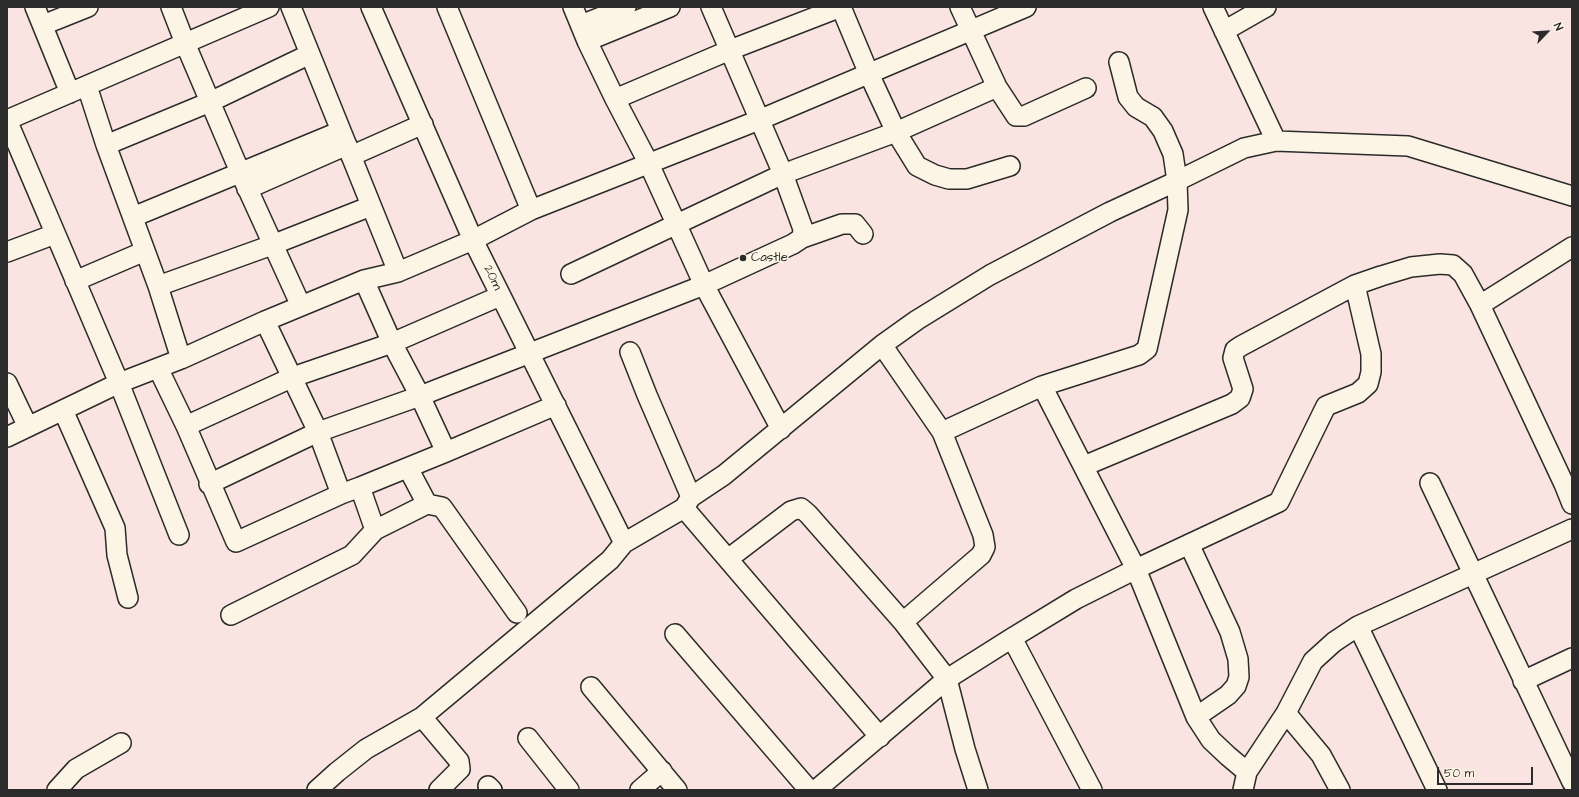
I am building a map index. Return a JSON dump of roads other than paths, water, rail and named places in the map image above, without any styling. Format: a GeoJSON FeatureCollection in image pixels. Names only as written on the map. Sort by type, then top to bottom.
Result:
{"type":"FeatureCollection","features":[{"type":"Feature","properties":{"kind":"street"},"geometry":{"type":"LineString","coordinates":[[35,7],[106,145],[158,286],[181,359]]}},
{"type":"Feature","properties":{"kind":"street"},"geometry":{"type":"LineString","coordinates":[[43,25],[88,7]]}},
{"type":"Feature","properties":{"kind":"street"},"geometry":{"type":"LineString","coordinates":[[171,7],[243,180],[301,306]]}},
{"type":"Feature","properties":{"kind":"street"},"geometry":{"type":"LineString","coordinates":[[179,535],[119,383],[7,120],[269,7]]}},
{"type":"Feature","properties":{"kind":"street"},"geometry":{"type":"LineString","coordinates":[[291,7],[398,272]]}},
{"type":"Feature","properties":{"kind":"street","name":"20m"},"geometry":{"type":"LineString","coordinates":[[371,7],[473,240],[624,543]]}},
{"type":"Feature","properties":{"kind":"street"},"geometry":{"type":"LineString","coordinates":[[447,7],[531,210]]}},
{"type":"Feature","properties":{"kind":"street"},"geometry":{"type":"LineString","coordinates":[[573,7],[615,99],[649,164],[677,223],[704,285],[781,429]]}},
{"type":"Feature","properties":{"kind":"street"},"geometry":{"type":"LineString","coordinates":[[584,33],[626,7]]}},
{"type":"Feature","properties":{"kind":"street"},"geometry":{"type":"LineString","coordinates":[[584,33],[670,7]]}},
{"type":"Feature","properties":{"kind":"street"},"geometry":{"type":"LineString","coordinates":[[711,7],[783,174],[804,229],[802,238]]}},
{"type":"Feature","properties":{"kind":"street"},"geometry":{"type":"LineString","coordinates":[[615,99],[730,50],[841,7],[869,74],[896,132],[917,166],[936,176],[948,179],[967,179],[1010,166]]}},
{"type":"Feature","properties":{"kind":"street"},"geometry":{"type":"LineString","coordinates":[[960,7],[997,87],[1016,116],[1024,116],[1086,88]]}},
{"type":"Feature","properties":{"kind":"street"},"geometry":{"type":"LineString","coordinates":[[7,437],[119,383],[181,359],[265,321],[364,280],[398,272],[473,240],[531,210],[759,120],[1026,7]]}},
{"type":"Feature","properties":{"kind":"street"},"geometry":{"type":"LineString","coordinates":[[1213,7],[1276,141]]}},
{"type":"Feature","properties":{"kind":"street"},"geometry":{"type":"LineString","coordinates":[[1224,31],[1266,7]]}},
{"type":"Feature","properties":{"kind":"street"},"geometry":{"type":"LineString","coordinates":[[106,145],[210,102],[310,54]]}},
{"type":"Feature","properties":{"kind":"street"},"geometry":{"type":"LineString","coordinates":[[942,432],[1042,386],[1139,355],[1147,349],[1178,210],[1177,181],[1173,154],[1163,131],[1152,116],[1136,107],[1128,97],[1119,62]]}},
{"type":"Feature","properties":{"kind":"street"},"geometry":{"type":"LineString","coordinates":[[571,274],[783,174],[896,132],[997,87]]}},
{"type":"Feature","properties":{"kind":"street"},"geometry":{"type":"LineString","coordinates":[[133,218],[346,144],[423,124]]}},
{"type":"Feature","properties":{"kind":"street"},"geometry":{"type":"LineString","coordinates":[[317,790],[366,749],[422,717],[610,560],[624,543],[687,503],[724,475],[882,345],[917,320],[990,275],[1110,212],[1244,148],[1276,141],[1408,146],[1572,196]]}},
{"type":"Feature","properties":{"kind":"street"},"geometry":{"type":"LineString","coordinates":[[158,286],[272,245],[371,206]]}},
{"type":"Feature","properties":{"kind":"street"},"geometry":{"type":"LineString","coordinates":[[209,484],[318,432],[420,396],[704,285],[794,244],[802,238],[842,224],[855,224],[863,234]]}},
{"type":"Feature","properties":{"kind":"street"},"geometry":{"type":"LineString","coordinates":[[7,252],[55,234]]}},
{"type":"Feature","properties":{"kind":"street"},"geometry":{"type":"LineString","coordinates":[[1480,305],[1572,247]]}},
{"type":"Feature","properties":{"kind":"street"},"geometry":{"type":"LineString","coordinates":[[75,281],[145,251]]}},
{"type":"Feature","properties":{"kind":"street"},"geometry":{"type":"LineString","coordinates":[[1084,466],[1232,404],[1240,398],[1243,389],[1233,358],[1235,350],[1241,346],[1355,285],[1411,267],[1453,264],[1463,274],[1480,305],[1568,480],[1572,504]]}},
{"type":"Feature","properties":{"kind":"street"},"geometry":{"type":"LineString","coordinates":[[364,280],[392,343],[420,396],[446,452]]}},
{"type":"Feature","properties":{"kind":"street"},"geometry":{"type":"LineString","coordinates":[[816,790],[946,680],[1012,638],[1076,599],[1136,569],[1279,502],[1326,406],[1358,393],[1368,384],[1371,372],[1371,354],[1355,285]]}},
{"type":"Feature","properties":{"kind":"street"},"geometry":{"type":"LineString","coordinates":[[186,426],[293,377],[392,343],[500,296]]}},
{"type":"Feature","properties":{"kind":"street"},"geometry":{"type":"LineString","coordinates":[[265,321],[318,432],[341,494]]}},
{"type":"Feature","properties":{"kind":"street"},"geometry":{"type":"LineString","coordinates":[[882,345],[942,432],[983,535],[985,547],[981,555],[903,622]]}},
{"type":"Feature","properties":{"kind":"street"},"geometry":{"type":"LineString","coordinates":[[630,352],[687,503],[728,559],[880,737]]}},
{"type":"Feature","properties":{"kind":"street"},"geometry":{"type":"LineString","coordinates":[[158,368],[186,426],[209,484],[236,542],[341,494],[408,468],[556,405]]}},
{"type":"Feature","properties":{"kind":"street"},"geometry":{"type":"LineString","coordinates":[[7,383],[28,427]]}},
{"type":"Feature","properties":{"kind":"street"},"geometry":{"type":"LineString","coordinates":[[1042,386],[1136,569],[1196,717],[1211,740],[1247,772]]}},
{"type":"Feature","properties":{"kind":"street"},"geometry":{"type":"LineString","coordinates":[[62,410],[115,528],[117,555],[128,598]]}},
{"type":"Feature","properties":{"kind":"street"},"geometry":{"type":"LineString","coordinates":[[408,468],[426,504]]}},
{"type":"Feature","properties":{"kind":"street"},"geometry":{"type":"LineString","coordinates":[[1430,483],[1523,681],[1570,773]]}},
{"type":"Feature","properties":{"kind":"street"},"geometry":{"type":"LineString","coordinates":[[360,487],[375,530]]}},
{"type":"Feature","properties":{"kind":"street"},"geometry":{"type":"LineString","coordinates":[[231,615],[352,555],[375,530],[426,504],[442,507],[517,613]]}},
{"type":"Feature","properties":{"kind":"street"},"geometry":{"type":"LineString","coordinates":[[728,559],[791,511],[801,508],[808,514],[903,622],[946,680],[978,790]]}},
{"type":"Feature","properties":{"kind":"street"},"geometry":{"type":"LineString","coordinates":[[1243,790],[1247,772],[1286,713],[1313,661],[1334,642],[1358,626],[1572,529]]}},
{"type":"Feature","properties":{"kind":"street"},"geometry":{"type":"LineString","coordinates":[[1189,544],[1230,632],[1238,660],[1239,676],[1236,686],[1228,695],[1196,717]]}},
{"type":"Feature","properties":{"kind":"street"},"geometry":{"type":"LineString","coordinates":[[1358,626],[1437,790]]}},
{"type":"Feature","properties":{"kind":"street"},"geometry":{"type":"LineString","coordinates":[[675,634],[809,790]]}},
{"type":"Feature","properties":{"kind":"street"},"geometry":{"type":"LineString","coordinates":[[1012,638],[1092,790]]}},
{"type":"Feature","properties":{"kind":"street"},"geometry":{"type":"LineString","coordinates":[[1523,681],[1572,658]]}},
{"type":"Feature","properties":{"kind":"street"},"geometry":{"type":"LineString","coordinates":[[592,687],[677,790]]}},
{"type":"Feature","properties":{"kind":"street"},"geometry":{"type":"LineString","coordinates":[[1286,713],[1321,755],[1340,790]]}},
{"type":"Feature","properties":{"kind":"street"},"geometry":{"type":"LineString","coordinates":[[422,717],[459,762],[460,769],[439,790]]}},
{"type":"Feature","properties":{"kind":"street"},"geometry":{"type":"LineString","coordinates":[[528,738],[569,790]]}},
{"type":"Feature","properties":{"kind":"street"},"geometry":{"type":"LineString","coordinates":[[57,790],[76,769],[121,743]]}},
{"type":"Feature","properties":{"kind":"street"},"geometry":{"type":"LineString","coordinates":[[640,790],[662,771]]}},
{"type":"Feature","properties":{"kind":"place","name":"Castle"},"geometry":{"type":"Point","coordinates":[743,258]}}]}
